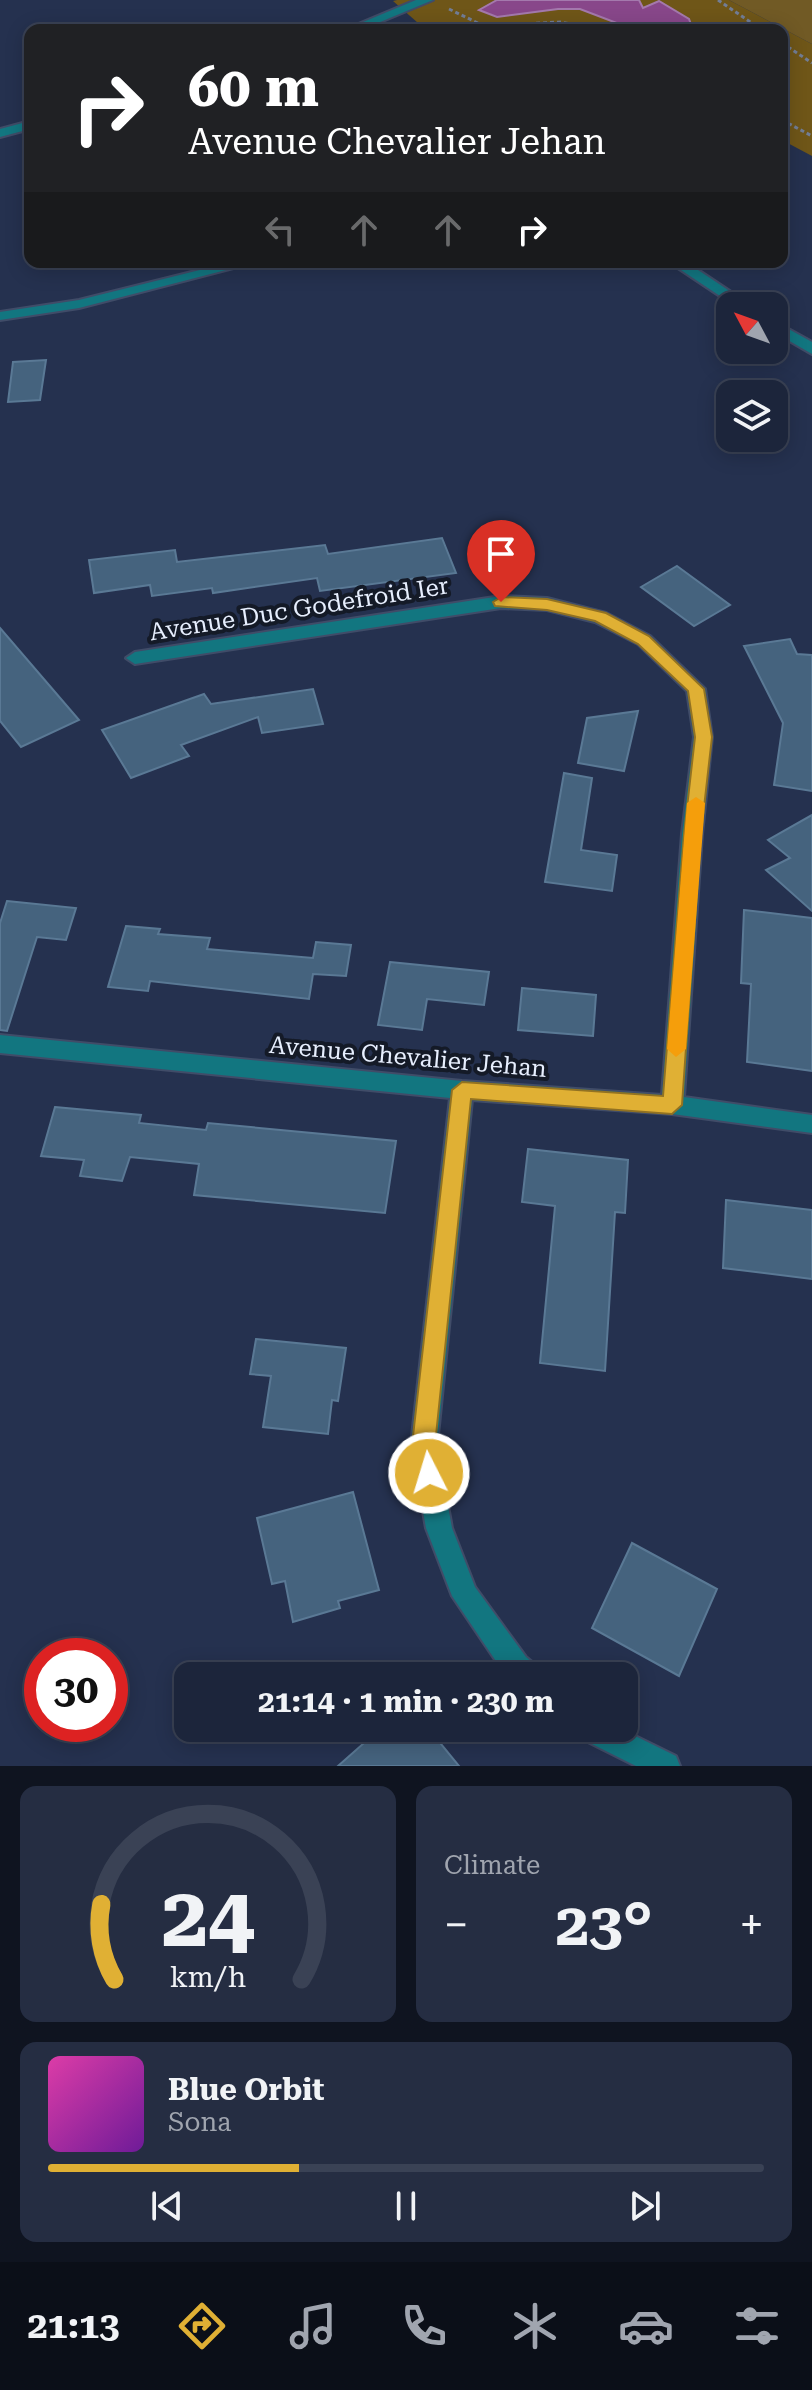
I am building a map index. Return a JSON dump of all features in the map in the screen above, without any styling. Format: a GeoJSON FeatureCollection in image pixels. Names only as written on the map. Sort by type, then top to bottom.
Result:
{"type":"FeatureCollection","features":[{"type":"Feature","properties":{"kind":"street"},"geometry":{"type":"LineString","coordinates":[[365,24],[427,0]]}},
{"type":"Feature","properties":{"kind":"street"},"geometry":{"type":"LineString","coordinates":[[0,133],[24,127]]}},
{"type":"Feature","properties":{"kind":"street"},"geometry":{"type":"LineString","coordinates":[[0,316],[79,304],[226,268]]}},
{"type":"Feature","properties":{"kind":"street"},"geometry":{"type":"LineString","coordinates":[[685,268],[723,292]]}},
{"type":"Feature","properties":{"kind":"street"},"geometry":{"type":"LineString","coordinates":[[788,334],[812,349]]}},
{"type":"Feature","properties":{"kind":"street","name":"Avenue Duc Godefroid Ier"},"geometry":{"type":"LineString","coordinates":[[135,658],[501,602],[547,604],[600,617],[644,640],[696,689],[703,737],[692,834],[672,1105]]}},
{"type":"Feature","properties":{"kind":"street","name":"Avenue Chevalier Jehan"},"geometry":{"type":"LineString","coordinates":[[0,1044],[462,1090],[672,1105],[812,1124]]}},
{"type":"Feature","properties":{"kind":"street"},"geometry":{"type":"LineString","coordinates":[[462,1090],[424,1445],[439,1528],[465,1596],[512,1662]]}},
{"type":"Feature","properties":{"kind":"street"},"geometry":{"type":"LineString","coordinates":[[618,1742],[666,1766]]}},
{"type":"Feature","properties":{"kind":"path"},"geometry":{"type":"LineString","coordinates":[[439,0],[457,17],[475,24]]}},
{"type":"Feature","properties":{"kind":"path"},"geometry":{"type":"LineString","coordinates":[[718,0],[753,24]]}},
{"type":"Feature","properties":{"kind":"path"},"geometry":{"type":"LineString","coordinates":[[529,24],[563,24]]}},
{"type":"Feature","properties":{"kind":"path"},"geometry":{"type":"LineString","coordinates":[[788,47],[812,63]]}},
{"type":"Feature","properties":{"kind":"path"},"geometry":{"type":"LineString","coordinates":[[788,123],[812,136]]}},
{"type":"Feature","properties":{"kind":"shaded area"},"geometry":{"type":"Polygon","coordinates":[[[497,0],[639,0],[643,8],[659,1],[689,19],[691,24],[619,24],[580,9],[497,17],[479,10],[497,0]]]}},
{"type":"Feature","properties":{"kind":"shaded area"},"geometry":{"type":"Polygon","coordinates":[[[729,0],[774,24],[419,24],[393,1],[729,0]]]}},
{"type":"Feature","properties":{"kind":"shaded area"},"geometry":{"type":"Polygon","coordinates":[[[729,0],[812,0],[812,44],[788,31],[788,24],[774,24],[729,0]]]}},
{"type":"Feature","properties":{"kind":"shaded area"},"geometry":{"type":"Polygon","coordinates":[[[788,31],[812,44],[812,156],[788,143],[788,31]]]}},
{"type":"Feature","properties":{"kind":"building"},"geometry":{"type":"Polygon","coordinates":[[[46,360],[40,400],[8,402],[13,362],[46,360]]]}},
{"type":"Feature","properties":{"kind":"building"},"geometry":{"type":"Polygon","coordinates":[[[442,538],[456,573],[320,591],[317,578],[213,593],[212,588],[152,596],[150,585],[94,593],[89,560],[175,550],[177,562],[325,545],[328,554],[442,538]]]}},
{"type":"Feature","properties":{"kind":"building"},"geometry":{"type":"Polygon","coordinates":[[[677,566],[730,605],[694,626],[641,587],[677,566]]]}},
{"type":"Feature","properties":{"kind":"building"},"geometry":{"type":"Polygon","coordinates":[[[0,628],[79,720],[21,747],[0,721],[0,628]]]}},
{"type":"Feature","properties":{"kind":"building"},"geometry":{"type":"Polygon","coordinates":[[[790,639],[797,654],[812,655],[812,791],[774,785],[783,723],[744,646],[790,639]]]}},
{"type":"Feature","properties":{"kind":"building"},"geometry":{"type":"Polygon","coordinates":[[[313,689],[323,724],[262,733],[258,717],[181,745],[189,756],[131,778],[102,730],[204,694],[211,704],[313,689]]]}},
{"type":"Feature","properties":{"kind":"building"},"geometry":{"type":"Polygon","coordinates":[[[638,711],[624,771],[578,763],[587,718],[638,711]]]}},
{"type":"Feature","properties":{"kind":"building"},"geometry":{"type":"Polygon","coordinates":[[[564,773],[592,778],[581,850],[617,855],[612,891],[545,882],[564,773]]]}},
{"type":"Feature","properties":{"kind":"building"},"geometry":{"type":"Polygon","coordinates":[[[812,815],[812,911],[766,870],[790,858],[768,840],[812,815]]]}},
{"type":"Feature","properties":{"kind":"building"},"geometry":{"type":"Polygon","coordinates":[[[7,901],[76,908],[66,940],[37,937],[7,1031],[0,1030],[0,923],[7,901]]]}},
{"type":"Feature","properties":{"kind":"building"},"geometry":{"type":"Polygon","coordinates":[[[744,910],[812,918],[812,1071],[747,1062],[751,984],[741,983],[744,910]]]}},
{"type":"Feature","properties":{"kind":"building"},"geometry":{"type":"Polygon","coordinates":[[[126,926],[160,929],[158,934],[210,938],[207,949],[313,958],[316,942],[351,945],[346,976],[313,974],[309,999],[150,981],[148,991],[108,987],[126,926]]]}},
{"type":"Feature","properties":{"kind":"building"},"geometry":{"type":"Polygon","coordinates":[[[390,962],[489,972],[484,1005],[427,999],[422,1030],[378,1025],[390,962]]]}},
{"type":"Feature","properties":{"kind":"building"},"geometry":{"type":"Polygon","coordinates":[[[522,988],[596,995],[593,1036],[518,1030],[522,988]]]}},
{"type":"Feature","properties":{"kind":"building"},"geometry":{"type":"Polygon","coordinates":[[[55,1107],[141,1115],[139,1123],[206,1130],[208,1123],[396,1141],[385,1213],[194,1195],[199,1164],[130,1157],[122,1181],[80,1176],[84,1160],[41,1156],[55,1107]]]}},
{"type":"Feature","properties":{"kind":"building"},"geometry":{"type":"Polygon","coordinates":[[[528,1149],[628,1160],[625,1213],[615,1212],[605,1371],[540,1363],[555,1206],[522,1202],[528,1149]]]}},
{"type":"Feature","properties":{"kind":"building"},"geometry":{"type":"Polygon","coordinates":[[[726,1200],[812,1210],[812,1279],[723,1268],[726,1200]]]}},
{"type":"Feature","properties":{"kind":"building"},"geometry":{"type":"Polygon","coordinates":[[[256,1339],[346,1348],[338,1401],[332,1400],[328,1434],[263,1427],[271,1376],[250,1374],[256,1339]]]}},
{"type":"Feature","properties":{"kind":"building"},"geometry":{"type":"Polygon","coordinates":[[[353,1492],[379,1590],[338,1601],[340,1608],[293,1622],[285,1581],[272,1584],[257,1518],[353,1492]]]}},
{"type":"Feature","properties":{"kind":"building"},"geometry":{"type":"Polygon","coordinates":[[[632,1543],[717,1589],[679,1676],[592,1628],[632,1543]]]}},
{"type":"Feature","properties":{"kind":"building"},"geometry":{"type":"Polygon","coordinates":[[[365,1742],[439,1742],[459,1766],[338,1766],[365,1742]]]}},
{"type":"Feature","properties":{"kind":"slow traffic"},"geometry":{"type":"LineString","coordinates":[[676,1049],[696,803]]}},
{"type":"Feature","properties":{"kind":"route"},"geometry":{"type":"LineString","coordinates":[[429,1473],[424,1445],[462,1090],[672,1105],[692,834],[703,737],[696,689],[644,640],[600,617],[547,604],[501,602]]}}]}
